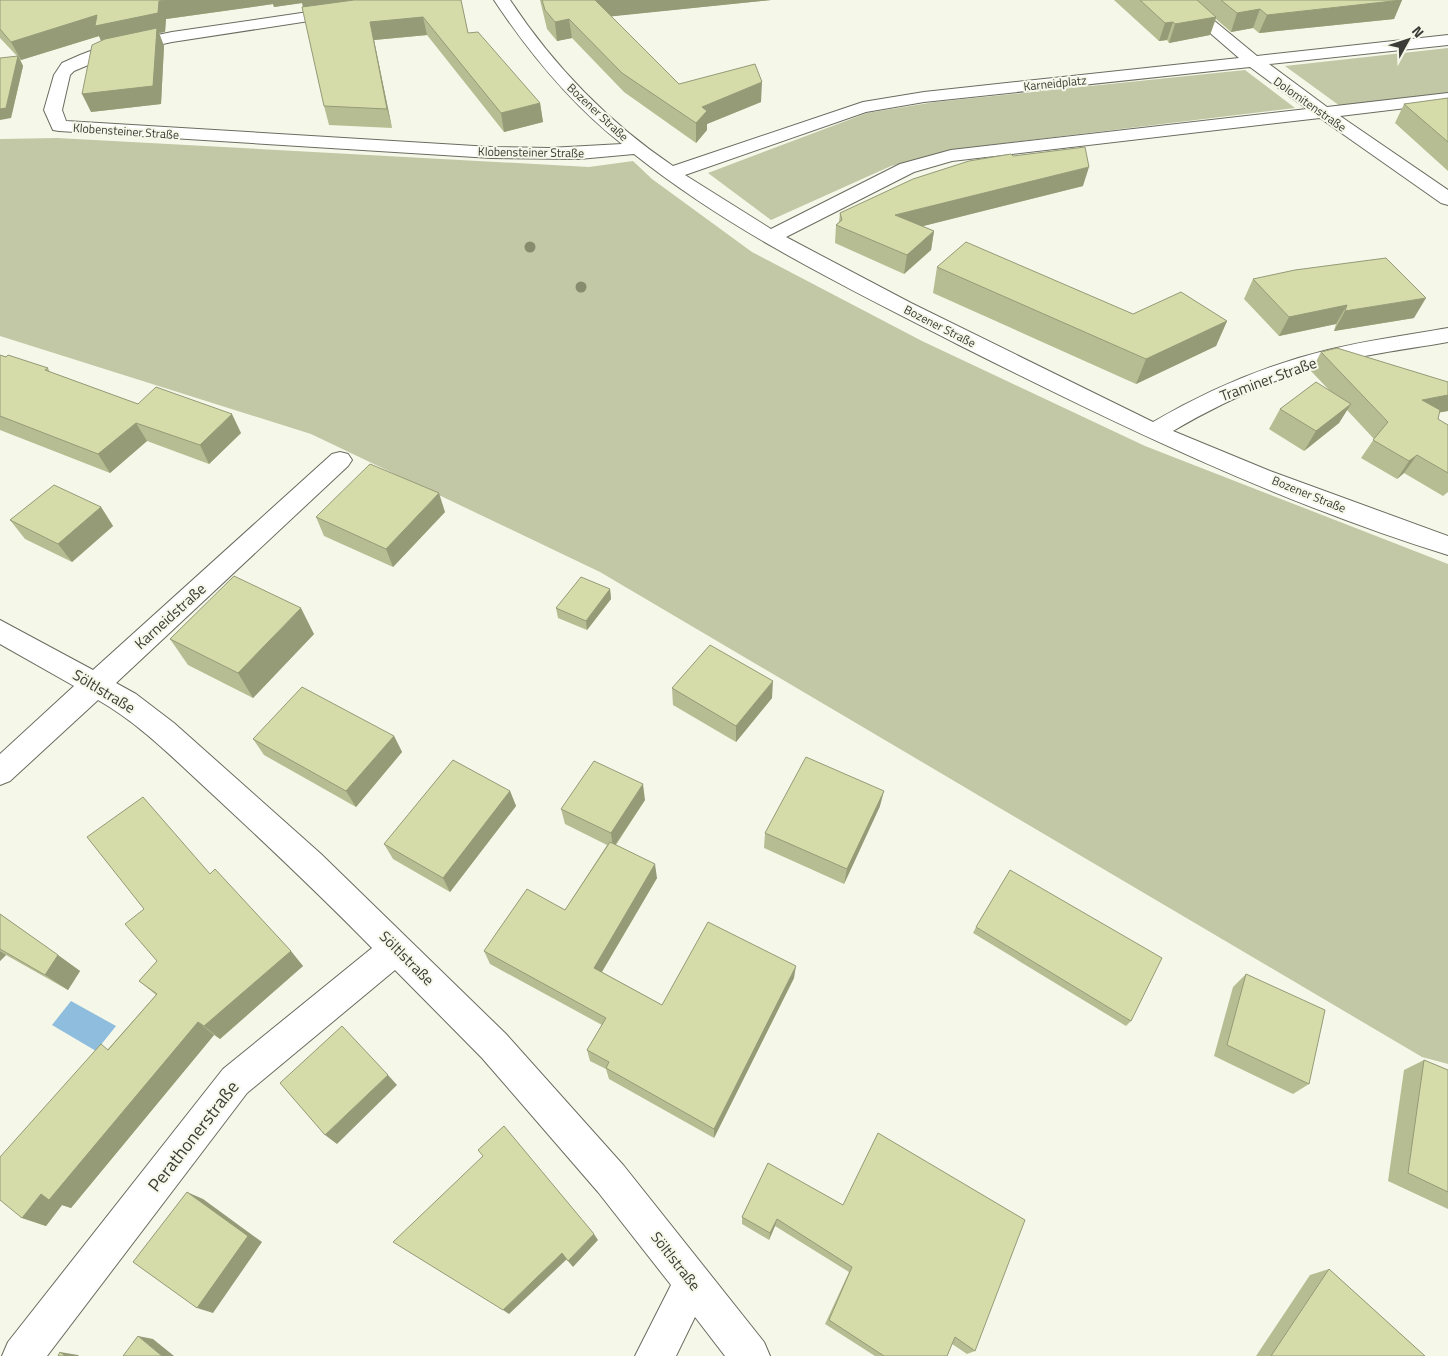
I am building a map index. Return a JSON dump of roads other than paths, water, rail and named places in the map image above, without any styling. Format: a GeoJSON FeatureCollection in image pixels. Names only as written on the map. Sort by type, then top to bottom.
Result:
{"type":"FeatureCollection","features":[{"type":"Feature","properties":{"kind":"street","name":"Bozener Straße"},"geometry":{"type":"LineString","coordinates":[[502,0],[538,50],[578,96],[637,148],[771,237],[860,286],[1154,432],[1336,506],[1448,546]]}},
{"type":"Feature","properties":{"kind":"street","name":"Dolomitenstraße"},"geometry":{"type":"LineString","coordinates":[[1180,0],[1252,62],[1321,113],[1448,198]]}},
{"type":"Feature","properties":{"kind":"street","name":"Klobensteiner Straße"},"geometry":{"type":"LineString","coordinates":[[359,10],[172,38],[107,51],[68,66],[62,75],[53,110],[59,126],[228,138],[481,152],[602,153],[637,148]]}},
{"type":"Feature","properties":{"kind":"street","name":"Karneidplatz"},"geometry":{"type":"LineString","coordinates":[[672,173],[863,107],[924,97],[1448,40]]}},
{"type":"Feature","properties":{"kind":"street"},"geometry":{"type":"LineString","coordinates":[[771,237],[886,178],[928,161],[975,152],[1448,98]]}},
{"type":"Feature","properties":{"kind":"street","name":"Traminer Straße"},"geometry":{"type":"LineString","coordinates":[[1154,432],[1201,404],[1254,381],[1328,357],[1448,335]]}},
{"type":"Feature","properties":{"kind":"street","name":"Karneidstraße"},"geometry":{"type":"LineString","coordinates":[[0,772],[340,460]]}},
{"type":"Feature","properties":{"kind":"street","name":"Söltlstraße"},"geometry":{"type":"LineString","coordinates":[[0,631],[126,702],[164,732],[310,864],[397,948],[494,1046],[611,1179],[750,1356]]}},
{"type":"Feature","properties":{"kind":"street","name":"Perathonerstraße"},"geometry":{"type":"LineString","coordinates":[[22,1356],[235,1080],[397,948]]}},
{"type":"Feature","properties":{"kind":"street"},"geometry":{"type":"LineString","coordinates":[[655,1356],[693,1282]]}},
{"type":"Feature","properties":{"kind":"water"},"geometry":{"type":"Polygon","coordinates":[[[71,1001],[116,1026],[96,1051],[52,1025],[71,1001]]]}}]}
